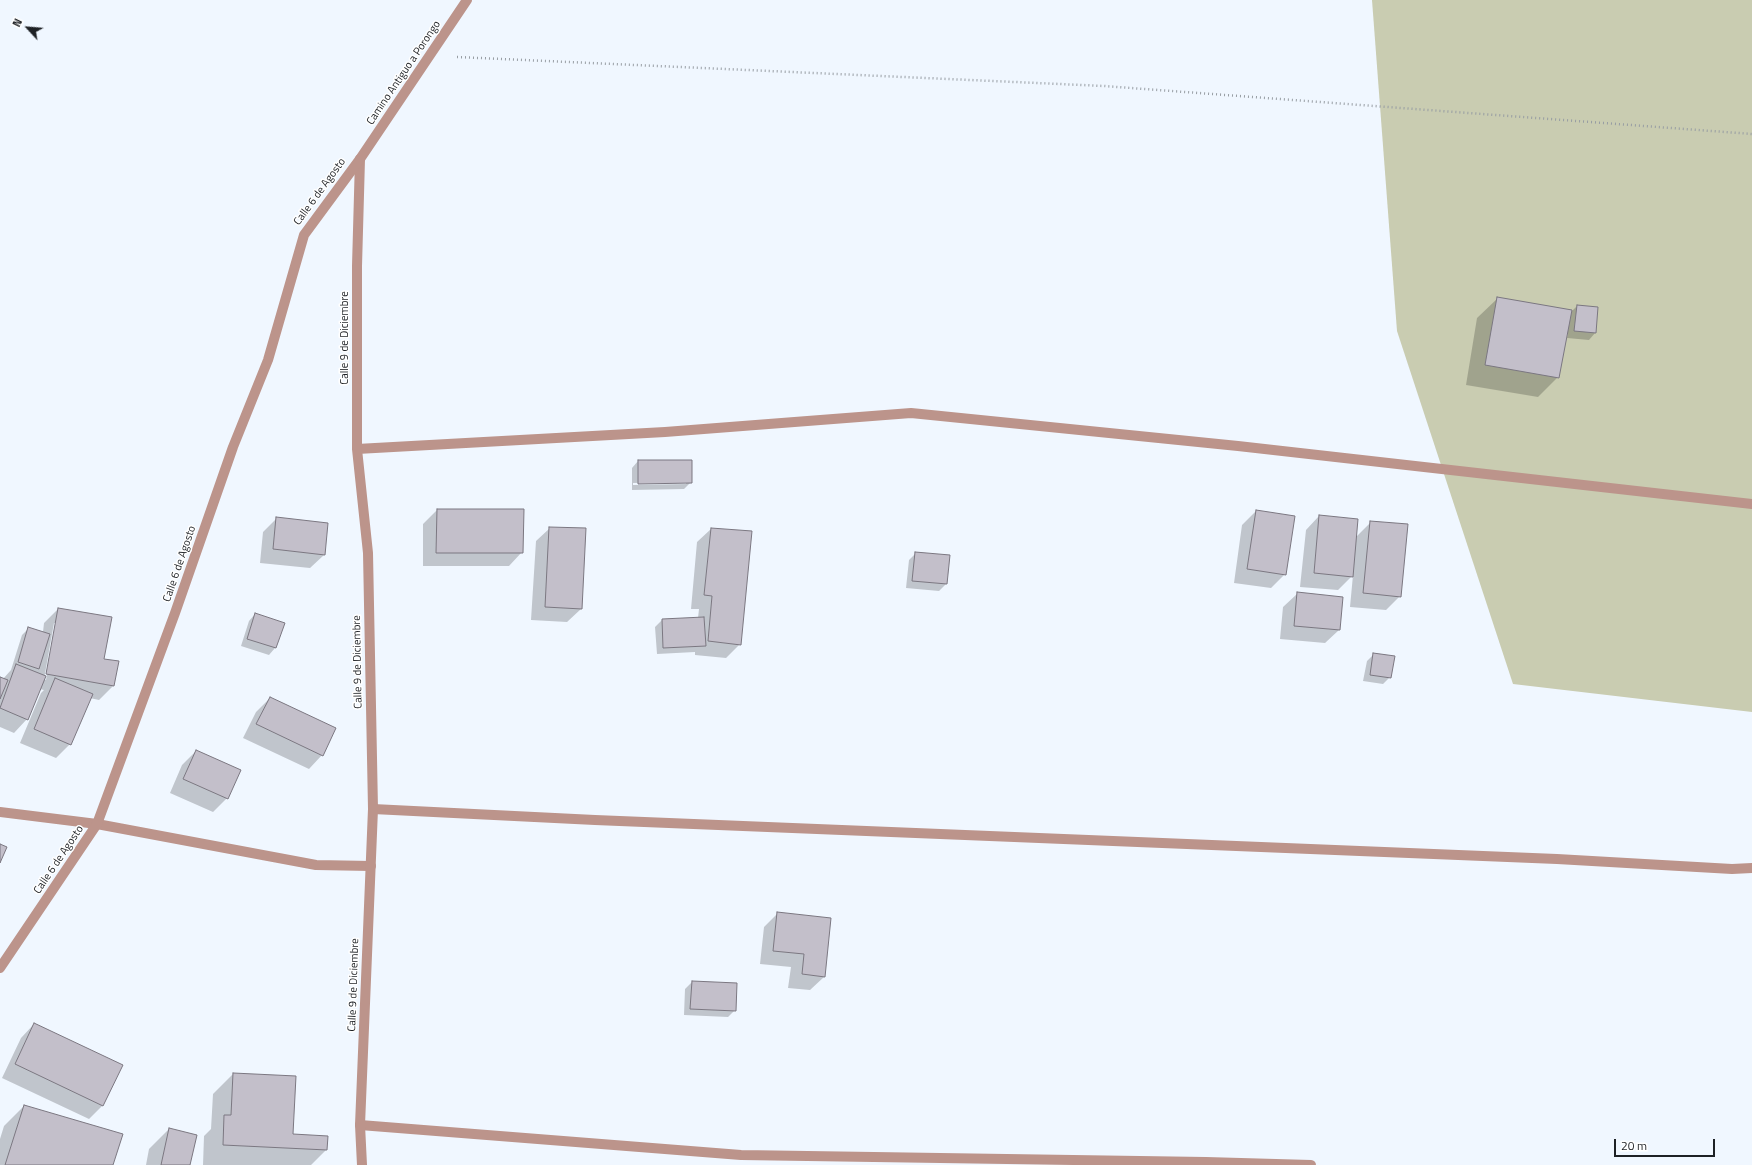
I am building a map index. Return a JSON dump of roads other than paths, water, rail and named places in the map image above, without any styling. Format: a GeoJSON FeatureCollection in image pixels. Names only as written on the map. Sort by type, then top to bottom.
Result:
{"type":"FeatureCollection","features":[{"type":"Feature","properties":{"kind":"street","name":"Camino Antiguo a Porongo"},"geometry":{"type":"LineString","coordinates":[[360,159],[467,0]]}},
{"type":"Feature","properties":{"kind":"street","name":"Calle 9 de Diciembre"},"geometry":{"type":"LineString","coordinates":[[360,159],[357,266],[357,449],[368,553],[373,809],[360,1125],[362,1165]]}},
{"type":"Feature","properties":{"kind":"street","name":"Calle 6 de Agosto"},"geometry":{"type":"LineString","coordinates":[[0,968],[98,824],[173,620],[233,447],[268,360],[304,235],[360,159]]}},
{"type":"Feature","properties":{"kind":"street"},"geometry":{"type":"LineString","coordinates":[[357,449],[665,432],[911,413],[1238,446],[1752,504]]}},
{"type":"Feature","properties":{"kind":"street"},"geometry":{"type":"LineString","coordinates":[[373,809],[619,821],[1557,858],[1732,869],[1752,868]]}},
{"type":"Feature","properties":{"kind":"street"},"geometry":{"type":"LineString","coordinates":[[0,812],[98,824],[316,865],[371,866]]}},
{"type":"Feature","properties":{"kind":"street"},"geometry":{"type":"LineString","coordinates":[[360,1125],[741,1155],[1311,1165]]}}]}
